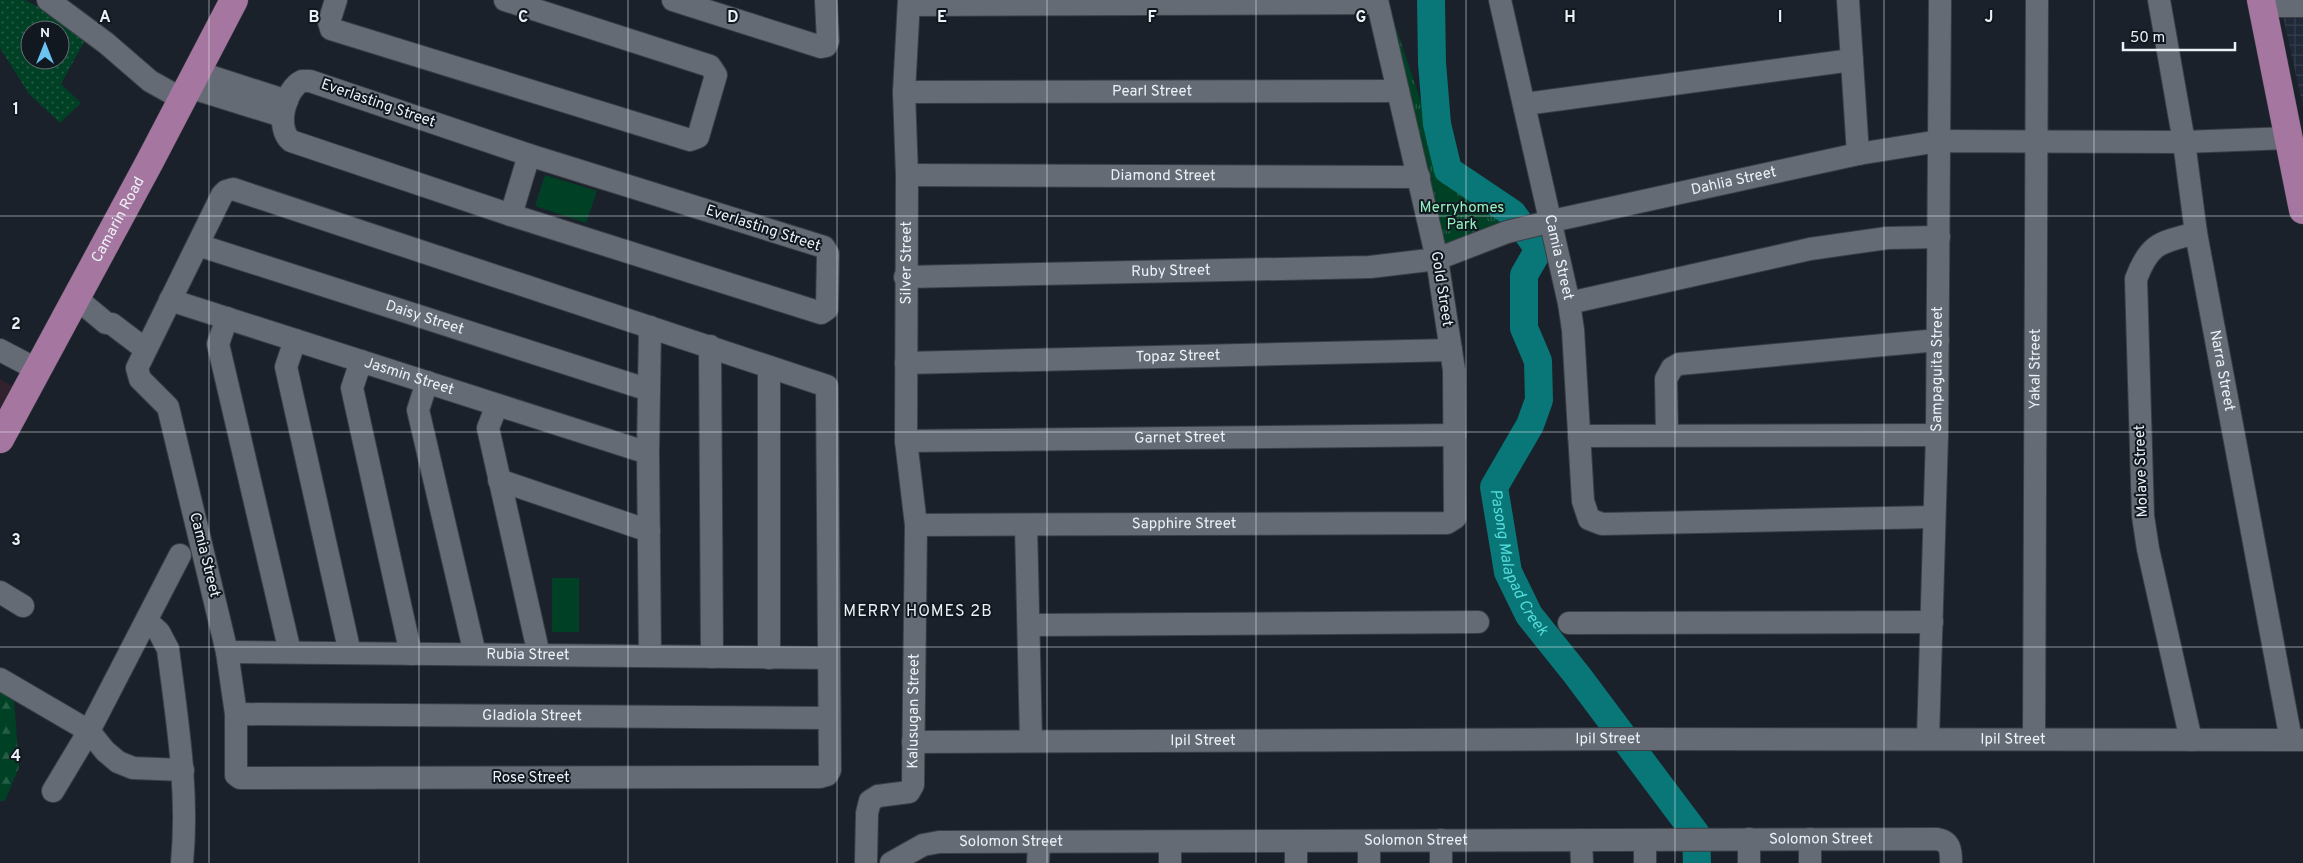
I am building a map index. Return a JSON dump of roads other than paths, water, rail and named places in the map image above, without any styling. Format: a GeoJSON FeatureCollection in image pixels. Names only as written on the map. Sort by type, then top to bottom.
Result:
{"type":"FeatureCollection","features":[{"type":"Feature","properties":{"kind":"main road","name":"Camarin Road"},"geometry":{"type":"LineString","coordinates":[[0,439],[234,0]]}},
{"type":"Feature","properties":{"kind":"main road"},"geometry":{"type":"LineString","coordinates":[[2261,3],[2303,210]]}},
{"type":"Feature","properties":{"kind":"street"},"geometry":{"type":"LineString","coordinates":[[48,0],[106,43],[150,82],[189,86],[284,109]]}},
{"type":"Feature","properties":{"kind":"street"},"geometry":{"type":"LineString","coordinates":[[336,0],[329,22],[331,28],[690,140],[698,137],[716,75],[710,66],[505,0]]}},
{"type":"Feature","properties":{"kind":"street"},"geometry":{"type":"LineString","coordinates":[[673,0],[822,47],[826,46],[828,42],[826,0]]}},
{"type":"Feature","properties":{"kind":"street","name":"Camia Street"},"geometry":{"type":"LineString","coordinates":[[1500,0],[1525,104],[1544,223],[1569,303],[1573,330],[1583,502],[1589,519],[1602,524],[1933,517]]}},
{"type":"Feature","properties":{"kind":"street"},"geometry":{"type":"LineString","coordinates":[[1848,0],[1858,154]]}},
{"type":"Feature","properties":{"kind":"street","name":"Sampaguita Street"},"geometry":{"type":"LineString","coordinates":[[1928,739],[1933,517],[1937,435],[1940,0]]}},
{"type":"Feature","properties":{"kind":"street","name":"Yakal Street"},"geometry":{"type":"LineString","coordinates":[[2034,739],[2037,0]]}},
{"type":"Feature","properties":{"kind":"street","name":"Narra Street"},"geometry":{"type":"LineString","coordinates":[[2159,0],[2184,142],[2196,233],[2297,740]]}},
{"type":"Feature","properties":{"kind":"street"},"geometry":{"type":"LineString","coordinates":[[909,3],[1377,1]]}},
{"type":"Feature","properties":{"kind":"street","name":"Gold Street"},"geometry":{"type":"LineString","coordinates":[[1377,1],[1437,259],[1454,370],[1455,518],[1451,522]]}},
{"type":"Feature","properties":{"kind":"street","name":"Silver Street"},"geometry":{"type":"LineString","coordinates":[[909,3],[904,92],[907,175],[905,277],[906,441],[916,525]]}},
{"type":"Feature","properties":{"kind":"street"},"geometry":{"type":"LineString","coordinates":[[2261,3],[2303,6]]}},
{"type":"Feature","properties":{"kind":"street"},"geometry":{"type":"LineString","coordinates":[[1525,104],[1852,60]]}},
{"type":"Feature","properties":{"kind":"street","name":"Everlasting Street"},"geometry":{"type":"LineString","coordinates":[[310,82],[530,155],[824,247],[828,254],[827,309],[821,313],[511,215],[291,141],[286,137],[284,109],[298,83],[310,82]]}},
{"type":"Feature","properties":{"kind":"street","name":"Pearl Street"},"geometry":{"type":"LineString","coordinates":[[904,92],[1398,91]]}},
{"type":"Feature","properties":{"kind":"street","name":"Dahlia Street"},"geometry":{"type":"LineString","coordinates":[[1437,259],[1508,232],[1544,223],[1858,154],[1939,141],[2184,142],[2289,138]]}},
{"type":"Feature","properties":{"kind":"street"},"geometry":{"type":"LineString","coordinates":[[511,215],[530,155]]}},
{"type":"Feature","properties":{"kind":"street","name":"Diamond Street"},"geometry":{"type":"LineString","coordinates":[[907,175],[1419,177]]}},
{"type":"Feature","properties":{"kind":"street"},"geometry":{"type":"LineString","coordinates":[[77,295],[106,323],[112,324],[145,349],[226,191],[233,189],[827,386],[829,718]]}},
{"type":"Feature","properties":{"kind":"street","name":"Molave Street"},"geometry":{"type":"LineString","coordinates":[[2191,740],[2148,549],[2143,516],[2136,279],[2144,258],[2159,243],[2196,233]]}},
{"type":"Feature","properties":{"kind":"street"},"geometry":{"type":"LineString","coordinates":[[1569,303],[1810,249],[1887,238],[1939,238]]}},
{"type":"Feature","properties":{"kind":"street","name":"Daisy Street"},"geometry":{"type":"LineString","coordinates":[[198,245],[649,390]]}},
{"type":"Feature","properties":{"kind":"street","name":"Ruby Street"},"geometry":{"type":"LineString","coordinates":[[905,277],[1370,267],[1437,259]]}},
{"type":"Feature","properties":{"kind":"street","name":"Jasmin Street"},"geometry":{"type":"LineString","coordinates":[[170,300],[648,453]]}},
{"type":"Feature","properties":{"kind":"street"},"geometry":{"type":"LineString","coordinates":[[227,318],[218,344],[290,652]]}},
{"type":"Feature","properties":{"kind":"street"},"geometry":{"type":"LineString","coordinates":[[650,327],[648,453],[650,656]]}},
{"type":"Feature","properties":{"kind":"street"},"geometry":{"type":"LineString","coordinates":[[295,340],[286,367],[350,653]]}},
{"type":"Feature","properties":{"kind":"street"},"geometry":{"type":"LineString","coordinates":[[1667,435],[1666,379],[1672,368],[1679,364],[1938,340]]}},
{"type":"Feature","properties":{"kind":"street"},"geometry":{"type":"LineString","coordinates":[[710,346],[712,657]]}},
{"type":"Feature","properties":{"kind":"street","name":"Camia Street"},"geometry":{"type":"LineString","coordinates":[[145,349],[139,362],[137,374],[168,407],[227,652],[236,714],[236,776]]}},
{"type":"Feature","properties":{"kind":"street"},"geometry":{"type":"LineString","coordinates":[[0,350],[38,370]]}},
{"type":"Feature","properties":{"kind":"street","name":"Topaz Street"},"geometry":{"type":"LineString","coordinates":[[906,363],[1451,350]]}},
{"type":"Feature","properties":{"kind":"street"},"geometry":{"type":"LineString","coordinates":[[361,361],[352,388],[411,654]]}},
{"type":"Feature","properties":{"kind":"street"},"geometry":{"type":"LineString","coordinates":[[769,367],[770,658]]}},
{"type":"Feature","properties":{"kind":"street"},"geometry":{"type":"LineString","coordinates":[[428,382],[418,410],[475,654]]}},
{"type":"Feature","properties":{"kind":"street"},"geometry":{"type":"LineString","coordinates":[[497,405],[488,428],[539,655]]}},
{"type":"Feature","properties":{"kind":"street","name":"Garnet Street"},"geometry":{"type":"LineString","coordinates":[[906,441],[1454,435]]}},
{"type":"Feature","properties":{"kind":"street"},"geometry":{"type":"LineString","coordinates":[[1580,436],[1937,435]]}},
{"type":"Feature","properties":{"kind":"street"},"geometry":{"type":"LineString","coordinates":[[499,480],[649,531]]}},
{"type":"Feature","properties":{"kind":"street","name":"Sapphire Street"},"geometry":{"type":"LineString","coordinates":[[916,525],[1451,522]]}},
{"type":"Feature","properties":{"kind":"street","name":"Kalusugan Street"},"geometry":{"type":"LineString","coordinates":[[866,863],[867,813],[870,801],[878,796],[903,794],[912,790],[916,525]]}},
{"type":"Feature","properties":{"kind":"street"},"geometry":{"type":"LineString","coordinates":[[1026,525],[1030,625],[1031,741]]}},
{"type":"Feature","properties":{"kind":"street"},"geometry":{"type":"LineString","coordinates":[[53,791],[89,731],[180,555]]}},
{"type":"Feature","properties":{"kind":"street"},"geometry":{"type":"LineString","coordinates":[[0,592],[23,606]]}},
{"type":"Feature","properties":{"kind":"street"},"geometry":{"type":"LineString","coordinates":[[147,622],[159,632],[168,649],[183,770],[186,825],[182,863]]}},
{"type":"Feature","properties":{"kind":"street"},"geometry":{"type":"LineString","coordinates":[[1030,625],[1478,622]]}},
{"type":"Feature","properties":{"kind":"street"},"geometry":{"type":"LineString","coordinates":[[1569,623],[1932,622]]}},
{"type":"Feature","properties":{"kind":"street","name":"Rubia Street"},"geometry":{"type":"LineString","coordinates":[[227,652],[828,658]]}},
{"type":"Feature","properties":{"kind":"street"},"geometry":{"type":"LineString","coordinates":[[0,679],[89,731],[105,751],[118,762],[133,768],[183,770]]}},
{"type":"Feature","properties":{"kind":"street","name":"Gladiola Street"},"geometry":{"type":"LineString","coordinates":[[236,714],[829,718]]}},
{"type":"Feature","properties":{"kind":"street","name":"Rose Street"},"geometry":{"type":"LineString","coordinates":[[236,776],[240,778],[811,777],[827,775],[830,770],[829,718]]}},
{"type":"Feature","properties":{"kind":"street","name":"Ipil Street"},"geometry":{"type":"LineString","coordinates":[[913,742],[1600,739],[2297,740]]}},
{"type":"Feature","properties":{"kind":"street","name":"Solomon Street"},"geometry":{"type":"LineString","coordinates":[[894,862],[930,843],[1038,852],[1170,852],[1296,841],[1936,838],[1948,852]]}},
{"type":"Feature","properties":{"kind":"street"},"geometry":{"type":"LineString","coordinates":[[1749,839],[1749,863]]}},
{"type":"Feature","properties":{"kind":"street"},"geometry":{"type":"LineString","coordinates":[[1810,839],[1810,863]]}},
{"type":"Feature","properties":{"kind":"street"},"geometry":{"type":"LineString","coordinates":[[1369,840],[1369,863]]}},
{"type":"Feature","properties":{"kind":"street"},"geometry":{"type":"LineString","coordinates":[[1441,840],[1441,863]]}},
{"type":"Feature","properties":{"kind":"street"},"geometry":{"type":"LineString","coordinates":[[1581,840],[1582,863]]}},
{"type":"Feature","properties":{"kind":"street"},"geometry":{"type":"LineString","coordinates":[[1645,840],[1645,863]]}},
{"type":"Feature","properties":{"kind":"street"},"geometry":{"type":"LineString","coordinates":[[1296,841],[1296,863]]}},
{"type":"Feature","properties":{"kind":"waterway","name":"Pasong Malapad Creek"},"geometry":{"type":"LineString","coordinates":[[1431,0],[1432,63],[1437,124],[1448,170],[1512,213],[1539,249],[1524,275],[1524,328],[1538,361],[1539,400],[1530,425],[1494,487],[1508,572],[1529,615],[1577,675],[1696,834],[1697,863]]}},
{"type":"Feature","properties":{"kind":"district","name":"MERRY HOMES 2B"},"geometry":{"type":"Point","coordinates":[918,612]}},
{"type":"Feature","properties":{"kind":"park label","name":"Merryhomes Park"},"geometry":{"type":"Point","coordinates":[1462,216]}}]}
